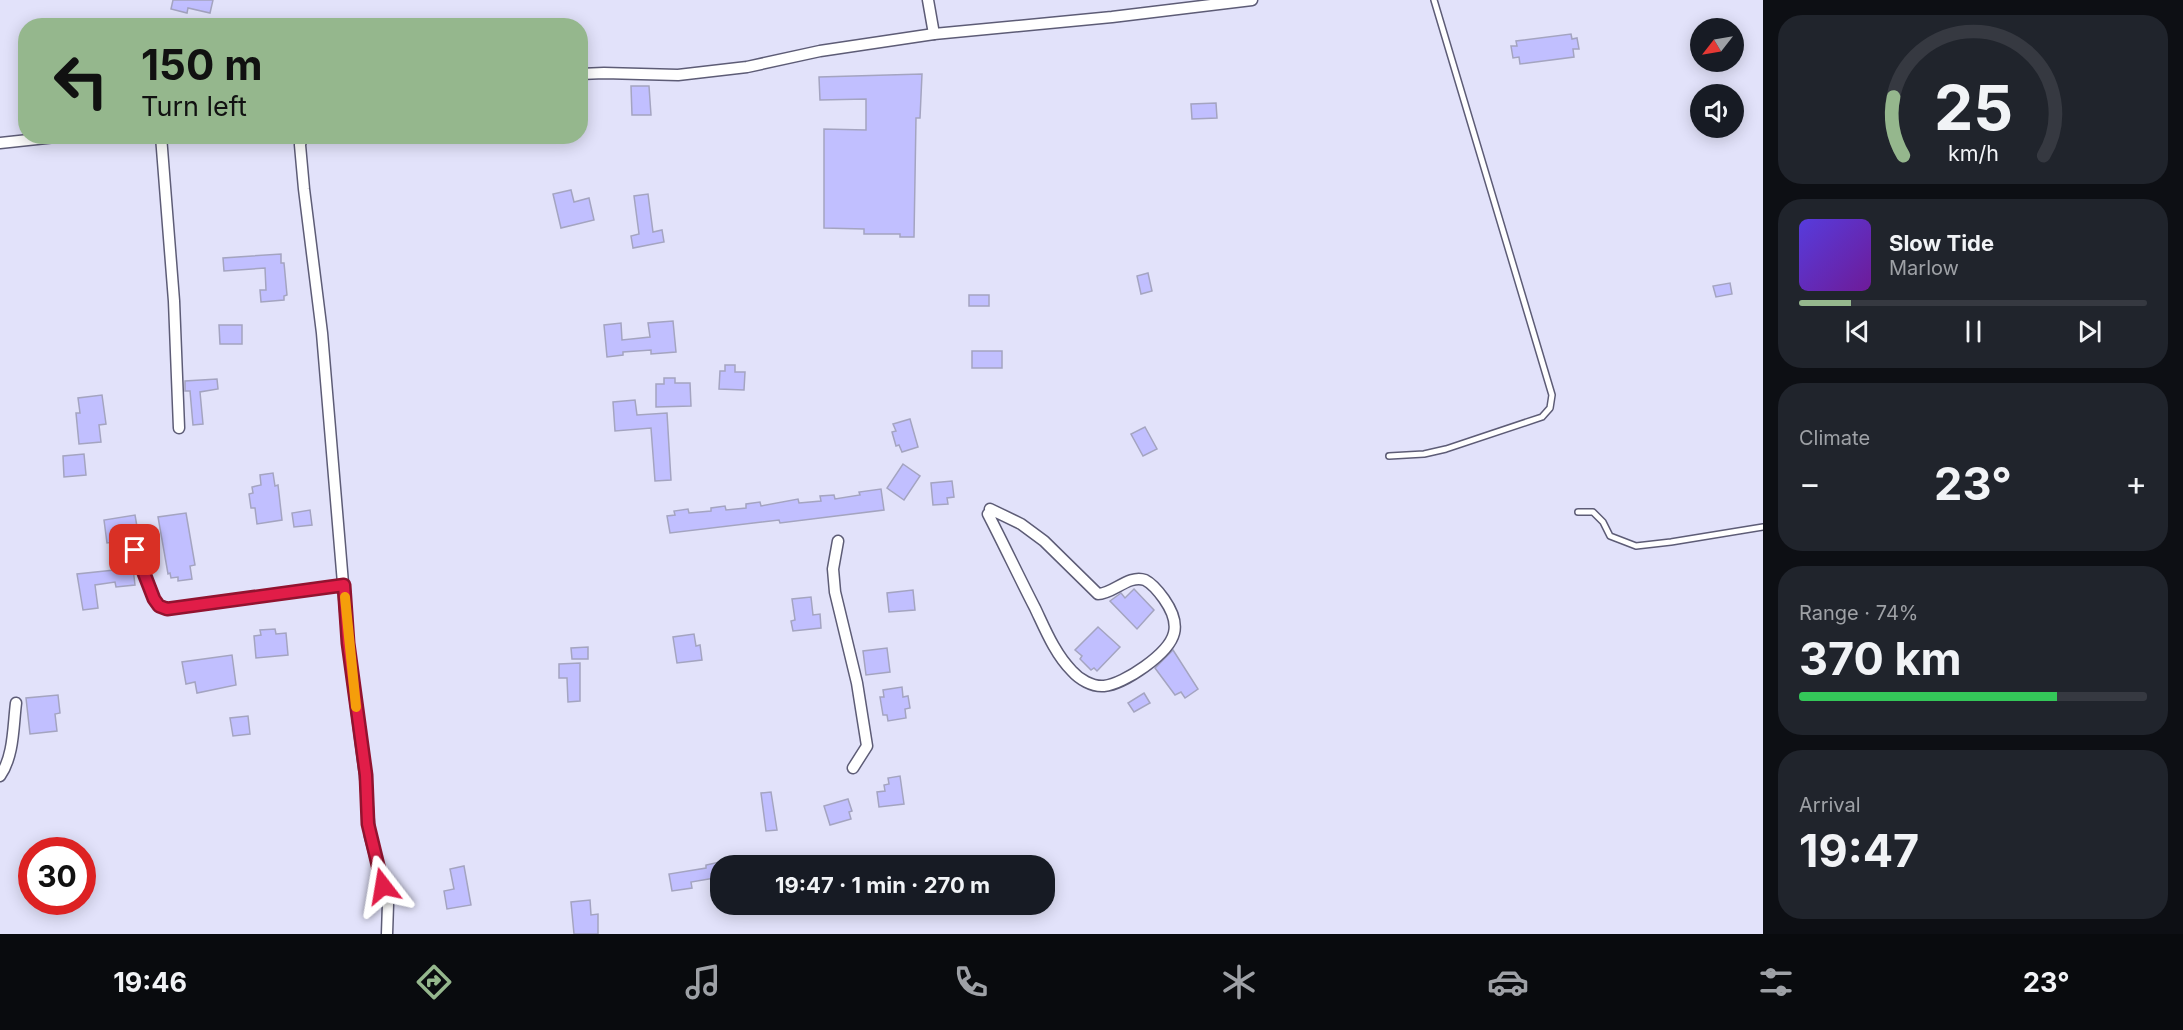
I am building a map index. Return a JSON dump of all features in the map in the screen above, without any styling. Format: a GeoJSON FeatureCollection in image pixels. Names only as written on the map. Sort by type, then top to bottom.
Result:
{"type":"FeatureCollection","features":[{"type":"Feature","properties":{"kind":"street"},"geometry":{"type":"LineString","coordinates":[[928,0],[934,34]]}},
{"type":"Feature","properties":{"kind":"street"},"geometry":{"type":"LineString","coordinates":[[588,74],[678,75],[747,67],[820,51],[934,34],[1112,17],[1252,0]]}},
{"type":"Feature","properties":{"kind":"street"},"geometry":{"type":"LineString","coordinates":[[0,144],[18,142]]}},
{"type":"Feature","properties":{"kind":"street"},"geometry":{"type":"LineString","coordinates":[[162,144],[174,301],[179,428]]}},
{"type":"Feature","properties":{"kind":"street"},"geometry":{"type":"LineString","coordinates":[[300,144],[322,333],[348,643],[366,775],[368,824],[388,904],[387,934]]}},
{"type":"Feature","properties":{"kind":"street"},"geometry":{"type":"LineString","coordinates":[[989,512],[1021,524],[1044,541],[1098,594],[1106,594],[1133,579],[1144,580],[1157,589],[1170,608],[1174,622],[1174,634],[1166,647],[1139,670],[1118,683],[1101,686],[1087,682],[1072,671],[1046,631],[989,512]]}},
{"type":"Feature","properties":{"kind":"street"},"geometry":{"type":"LineString","coordinates":[[838,541],[833,569],[835,592],[857,683],[867,746],[853,768]]}},
{"type":"Feature","properties":{"kind":"street"},"geometry":{"type":"LineString","coordinates":[[135,550],[154,599],[159,606],[167,609],[344,585]]}},
{"type":"Feature","properties":{"kind":"street"},"geometry":{"type":"LineString","coordinates":[[0,776],[6,768],[11,746],[16,703]]}},
{"type":"Feature","properties":{"kind":"lane"},"geometry":{"type":"LineString","coordinates":[[1389,456],[1435,452],[1542,417],[1550,408],[1552,395],[1434,0]]}},
{"type":"Feature","properties":{"kind":"lane"},"geometry":{"type":"LineString","coordinates":[[1578,512],[1593,512],[1603,522],[1610,536],[1636,546],[1763,527]]}},
{"type":"Feature","properties":{"kind":"building"},"geometry":{"type":"Polygon","coordinates":[[[173,0],[213,0],[210,13],[188,8],[187,13],[171,9],[173,0]]]}},
{"type":"Feature","properties":{"kind":"building"},"geometry":{"type":"Polygon","coordinates":[[[1571,34],[1572,39],[1577,38],[1579,49],[1573,49],[1574,57],[1520,64],[1519,57],[1513,58],[1511,46],[1517,46],[1516,41],[1571,34]]]}},
{"type":"Feature","properties":{"kind":"building"},"geometry":{"type":"Polygon","coordinates":[[[922,74],[920,118],[916,118],[914,237],[900,237],[900,234],[864,234],[864,229],[824,228],[824,129],[866,130],[866,99],[820,100],[819,77],[922,74]]]}},
{"type":"Feature","properties":{"kind":"building"},"geometry":{"type":"Polygon","coordinates":[[[631,86],[649,86],[651,115],[632,115],[631,86]]]}},
{"type":"Feature","properties":{"kind":"building"},"geometry":{"type":"Polygon","coordinates":[[[1216,103],[1217,118],[1192,119],[1191,104],[1216,103]]]}},
{"type":"Feature","properties":{"kind":"building"},"geometry":{"type":"Polygon","coordinates":[[[571,190],[574,202],[589,198],[594,220],[561,228],[553,194],[571,190]]]}},
{"type":"Feature","properties":{"kind":"building"},"geometry":{"type":"Polygon","coordinates":[[[648,194],[653,232],[662,230],[664,242],[633,248],[631,236],[639,234],[634,196],[648,194]]]}},
{"type":"Feature","properties":{"kind":"building"},"geometry":{"type":"Polygon","coordinates":[[[281,254],[287,295],[284,296],[284,300],[261,302],[260,290],[266,290],[265,268],[224,271],[223,258],[281,254]]]}},
{"type":"Feature","properties":{"kind":"building"},"geometry":{"type":"Polygon","coordinates":[[[1148,273],[1152,291],[1141,294],[1137,276],[1148,273]]]}},
{"type":"Feature","properties":{"kind":"building"},"geometry":{"type":"Polygon","coordinates":[[[1730,283],[1732,294],[1716,297],[1713,286],[1730,283]]]}},
{"type":"Feature","properties":{"kind":"building"},"geometry":{"type":"Polygon","coordinates":[[[969,295],[989,295],[989,306],[969,306],[969,295]]]}},
{"type":"Feature","properties":{"kind":"building"},"geometry":{"type":"Polygon","coordinates":[[[673,321],[676,352],[651,354],[651,350],[623,352],[623,355],[607,357],[604,325],[621,323],[622,340],[650,337],[648,323],[673,321]]]}},
{"type":"Feature","properties":{"kind":"building"},"geometry":{"type":"Polygon","coordinates":[[[219,325],[242,325],[242,344],[220,344],[219,325]]]}},
{"type":"Feature","properties":{"kind":"building"},"geometry":{"type":"Polygon","coordinates":[[[972,351],[1002,351],[1002,368],[972,368],[972,351]]]}},
{"type":"Feature","properties":{"kind":"building"},"geometry":{"type":"Polygon","coordinates":[[[725,365],[735,365],[735,372],[745,372],[744,390],[719,389],[720,371],[725,371],[725,365]]]}},
{"type":"Feature","properties":{"kind":"building"},"geometry":{"type":"Polygon","coordinates":[[[664,378],[675,378],[675,383],[690,383],[691,406],[656,407],[656,384],[664,384],[664,378]]]}},
{"type":"Feature","properties":{"kind":"building"},"geometry":{"type":"Polygon","coordinates":[[[217,379],[218,389],[200,392],[203,424],[193,425],[190,391],[185,391],[185,381],[217,379]]]}},
{"type":"Feature","properties":{"kind":"building"},"geometry":{"type":"Polygon","coordinates":[[[102,395],[106,424],[99,425],[101,442],[79,444],[76,413],[80,413],[78,398],[102,395]]]}},
{"type":"Feature","properties":{"kind":"building"},"geometry":{"type":"Polygon","coordinates":[[[635,400],[637,415],[667,413],[671,480],[655,481],[651,428],[615,431],[613,402],[635,400]]]}},
{"type":"Feature","properties":{"kind":"building"},"geometry":{"type":"Polygon","coordinates":[[[910,419],[918,447],[902,452],[899,445],[896,446],[892,432],[896,431],[893,424],[910,419]]]}},
{"type":"Feature","properties":{"kind":"building"},"geometry":{"type":"Polygon","coordinates":[[[1145,427],[1157,449],[1143,456],[1131,434],[1145,427]]]}},
{"type":"Feature","properties":{"kind":"building"},"geometry":{"type":"Polygon","coordinates":[[[84,454],[86,475],[64,477],[63,456],[84,454]]]}},
{"type":"Feature","properties":{"kind":"building"},"geometry":{"type":"Polygon","coordinates":[[[903,464],[920,476],[904,500],[887,488],[903,464]]]}},
{"type":"Feature","properties":{"kind":"building"},"geometry":{"type":"Polygon","coordinates":[[[273,473],[275,486],[278,485],[282,520],[257,524],[255,508],[251,508],[249,494],[253,493],[252,487],[261,485],[260,475],[273,473]]]}},
{"type":"Feature","properties":{"kind":"building"},"geometry":{"type":"Polygon","coordinates":[[[952,481],[954,497],[947,498],[948,504],[933,505],[931,483],[952,481]]]}},
{"type":"Feature","properties":{"kind":"building"},"geometry":{"type":"Polygon","coordinates":[[[881,489],[884,510],[780,523],[779,520],[670,533],[667,516],[675,515],[674,511],[688,509],[689,513],[711,511],[711,508],[725,506],[726,510],[746,508],[746,504],[760,502],[761,506],[798,499],[799,503],[821,501],[820,496],[834,495],[835,499],[881,489]]]}},
{"type":"Feature","properties":{"kind":"building"},"geometry":{"type":"Polygon","coordinates":[[[310,510],[312,525],[294,527],[292,513],[310,510]]]}},
{"type":"Feature","properties":{"kind":"building"},"geometry":{"type":"Polygon","coordinates":[[[186,513],[195,565],[190,566],[192,579],[178,581],[178,577],[171,578],[170,573],[168,574],[158,517],[186,513]]]}},
{"type":"Feature","properties":{"kind":"building"},"geometry":{"type":"Polygon","coordinates":[[[135,515],[140,544],[133,543],[129,546],[128,540],[107,543],[104,520],[135,515]]]}},
{"type":"Feature","properties":{"kind":"building"},"geometry":{"type":"Polygon","coordinates":[[[133,568],[135,585],[116,587],[115,582],[95,585],[98,608],[83,610],[77,574],[133,568]]]}},
{"type":"Feature","properties":{"kind":"building"},"geometry":{"type":"Polygon","coordinates":[[[1134,589],[1154,610],[1137,629],[1110,601],[1121,593],[1125,598],[1134,589]]]}},
{"type":"Feature","properties":{"kind":"building"},"geometry":{"type":"Polygon","coordinates":[[[913,590],[915,610],[889,612],[887,593],[913,590]]]}},
{"type":"Feature","properties":{"kind":"building"},"geometry":{"type":"Polygon","coordinates":[[[811,597],[813,615],[820,614],[821,628],[793,631],[791,621],[795,620],[792,599],[811,597]]]}},
{"type":"Feature","properties":{"kind":"building"},"geometry":{"type":"Polygon","coordinates":[[[1098,627],[1120,647],[1097,671],[1094,668],[1091,670],[1075,650],[1098,627]]]}},
{"type":"Feature","properties":{"kind":"building"},"geometry":{"type":"Polygon","coordinates":[[[275,629],[276,634],[286,633],[288,655],[256,658],[254,636],[261,635],[260,630],[275,629]]]}},
{"type":"Feature","properties":{"kind":"building"},"geometry":{"type":"Polygon","coordinates":[[[694,634],[696,646],[700,645],[702,660],[677,663],[673,637],[694,634]]]}},
{"type":"Feature","properties":{"kind":"building"},"geometry":{"type":"Polygon","coordinates":[[[588,647],[588,659],[572,659],[571,648],[588,647]]]}},
{"type":"Feature","properties":{"kind":"building"},"geometry":{"type":"Polygon","coordinates":[[[887,648],[890,672],[866,675],[863,651],[887,648]]]}},
{"type":"Feature","properties":{"kind":"building"},"geometry":{"type":"Polygon","coordinates":[[[1173,650],[1198,689],[1185,698],[1181,692],[1175,695],[1155,668],[1173,650]]]}},
{"type":"Feature","properties":{"kind":"building"},"geometry":{"type":"Polygon","coordinates":[[[232,655],[236,685],[197,693],[195,682],[186,684],[182,662],[232,655]]]}},
{"type":"Feature","properties":{"kind":"building"},"geometry":{"type":"Polygon","coordinates":[[[580,663],[580,701],[568,702],[567,678],[559,678],[559,664],[580,663]]]}},
{"type":"Feature","properties":{"kind":"building"},"geometry":{"type":"Polygon","coordinates":[[[902,687],[903,697],[908,696],[910,708],[905,709],[906,718],[888,721],[887,715],[883,715],[880,697],[884,697],[883,690],[902,687]]]}},
{"type":"Feature","properties":{"kind":"building"},"geometry":{"type":"Polygon","coordinates":[[[1144,693],[1150,703],[1134,712],[1128,703],[1144,693]]]}},
{"type":"Feature","properties":{"kind":"building"},"geometry":{"type":"Polygon","coordinates":[[[58,695],[60,713],[55,714],[57,731],[30,734],[26,698],[58,695]]]}},
{"type":"Feature","properties":{"kind":"building"},"geometry":{"type":"Polygon","coordinates":[[[248,716],[250,734],[233,736],[230,718],[248,716]]]}},
{"type":"Feature","properties":{"kind":"building"},"geometry":{"type":"Polygon","coordinates":[[[900,776],[904,804],[879,807],[877,792],[885,791],[884,785],[889,784],[888,778],[900,776]]]}},
{"type":"Feature","properties":{"kind":"building"},"geometry":{"type":"Polygon","coordinates":[[[771,792],[777,830],[766,831],[761,793],[771,792]]]}},
{"type":"Feature","properties":{"kind":"building"},"geometry":{"type":"Polygon","coordinates":[[[848,799],[852,811],[849,812],[851,819],[830,825],[824,806],[848,799]]]}},
{"type":"Feature","properties":{"kind":"building"},"geometry":{"type":"Polygon","coordinates":[[[710,864],[710,879],[691,882],[692,888],[672,891],[669,874],[706,868],[706,865],[710,864]]]}},
{"type":"Feature","properties":{"kind":"building"},"geometry":{"type":"Polygon","coordinates":[[[464,866],[471,905],[447,909],[444,891],[454,889],[450,869],[464,866]]]}},
{"type":"Feature","properties":{"kind":"building"},"geometry":{"type":"Polygon","coordinates":[[[590,900],[591,915],[598,914],[598,934],[574,934],[571,902],[590,900]]]}},
{"type":"Feature","properties":{"kind":"slow traffic"},"geometry":{"type":"LineString","coordinates":[[345,597],[356,707]]}},
{"type":"Feature","properties":{"kind":"route"},"geometry":{"type":"LineString","coordinates":[[135,550],[154,599],[159,606],[167,609],[344,585],[348,643],[366,775],[368,824],[383,886]]}}]}
